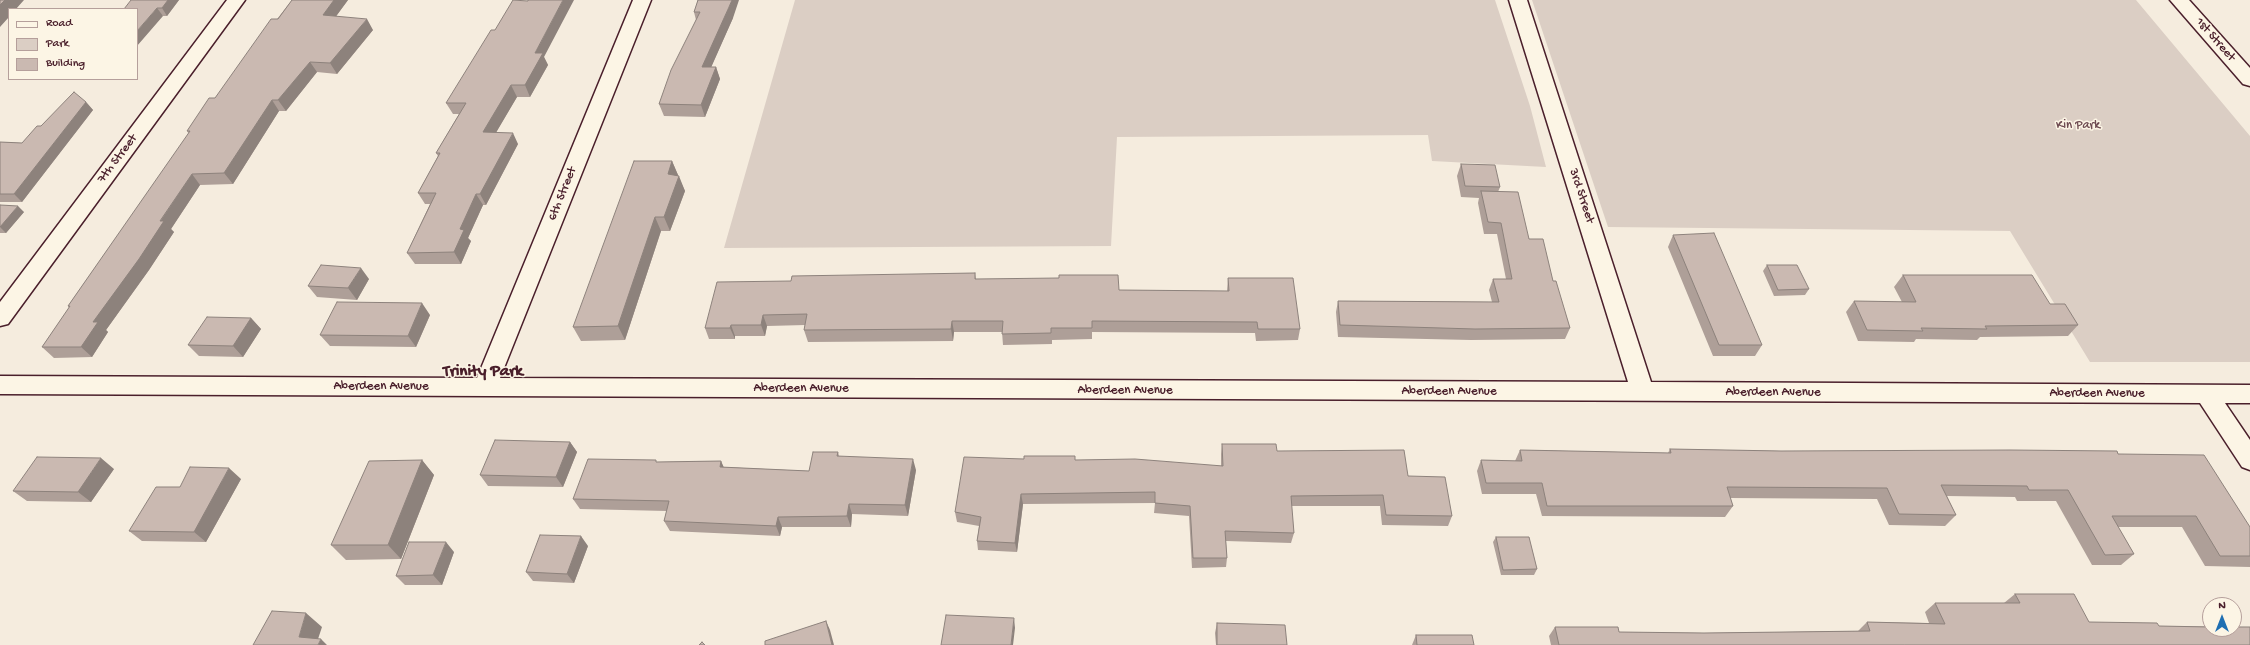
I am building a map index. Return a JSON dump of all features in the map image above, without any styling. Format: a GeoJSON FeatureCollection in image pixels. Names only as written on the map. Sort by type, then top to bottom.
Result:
{"type":"FeatureCollection","features":[{"type":"Feature","properties":{"kind":"street","name":"7th Street"},"geometry":{"type":"LineString","coordinates":[[0,318],[236,0]]}},
{"type":"Feature","properties":{"kind":"street","name":"6th Street"},"geometry":{"type":"LineString","coordinates":[[484,388],[642,0]]}},
{"type":"Feature","properties":{"kind":"street","name":"3rd Street"},"geometry":{"type":"LineString","coordinates":[[1518,0],[1643,393]]}},
{"type":"Feature","properties":{"kind":"street","name":"1st Street"},"geometry":{"type":"LineString","coordinates":[[2179,0],[2250,80]]}},
{"type":"Feature","properties":{"kind":"street","name":"Aberdeen Avenue"},"geometry":{"type":"LineString","coordinates":[[0,385],[1643,393],[2250,394]]}},
{"type":"Feature","properties":{"kind":"street"},"geometry":{"type":"LineString","coordinates":[[2206,394],[2250,460]]}},
{"type":"Feature","properties":{"kind":"green space"},"geometry":{"type":"Polygon","coordinates":[[[795,0],[1495,0],[1530,106],[1546,167],[1432,161],[1428,135],[1117,137],[1111,246],[724,248],[795,0]]]}},
{"type":"Feature","properties":{"kind":"green space","name":"Kin Park"},"geometry":{"type":"Polygon","coordinates":[[[1532,0],[2136,0],[2250,136],[2250,362],[2090,362],[2010,231],[1608,227],[1532,0]]]}},
{"type":"Feature","properties":{"kind":"building"},"geometry":{"type":"Polygon","coordinates":[[[0,0],[5,0],[0,5],[0,0]]]}},
{"type":"Feature","properties":{"kind":"building"},"geometry":{"type":"Polygon","coordinates":[[[131,0],[168,0],[162,8],[157,8],[138,30],[138,8],[125,8],[131,0]]]}},
{"type":"Feature","properties":{"kind":"building"},"geometry":{"type":"Polygon","coordinates":[[[292,0],[334,0],[323,15],[367,19],[330,63],[310,62],[278,100],[272,100],[224,173],[192,174],[160,221],[164,221],[139,259],[93,322],[98,322],[81,347],[42,347],[70,306],[68,306],[190,131],[187,131],[209,98],[215,98],[271,19],[278,19],[292,0]]]}},
{"type":"Feature","properties":{"kind":"building"},"geometry":{"type":"Polygon","coordinates":[[[513,0],[563,0],[535,53],[543,53],[525,85],[511,85],[483,132],[513,133],[480,194],[476,194],[460,229],[464,230],[454,252],[407,253],[436,193],[418,193],[440,153],[436,153],[466,103],[446,103],[491,30],[495,30],[513,0]]]}},
{"type":"Feature","properties":{"kind":"building"},"geometry":{"type":"Polygon","coordinates":[[[698,0],[732,0],[702,67],[716,67],[701,105],[659,104],[671,70],[700,12],[694,12],[698,0]]]}},
{"type":"Feature","properties":{"kind":"building"},"geometry":{"type":"Polygon","coordinates":[[[74,92],[86,102],[14,194],[0,194],[0,142],[22,143],[37,126],[41,126],[74,92]]]}},
{"type":"Feature","properties":{"kind":"building"},"geometry":{"type":"Polygon","coordinates":[[[634,161],[672,161],[668,174],[679,176],[664,217],[655,217],[618,326],[573,327],[634,161]]]}},
{"type":"Feature","properties":{"kind":"building"},"geometry":{"type":"Polygon","coordinates":[[[1461,164],[1495,165],[1500,187],[1465,186],[1461,164]]]}},
{"type":"Feature","properties":{"kind":"building"},"geometry":{"type":"Polygon","coordinates":[[[1481,191],[1518,192],[1529,239],[1543,239],[1553,281],[1556,281],[1570,328],[1475,329],[1340,325],[1338,301],[1499,302],[1493,279],[1512,279],[1501,223],[1488,222],[1481,191]]]}},
{"type":"Feature","properties":{"kind":"building"},"geometry":{"type":"Polygon","coordinates":[[[0,205],[18,206],[0,227],[0,205]]]}},
{"type":"Feature","properties":{"kind":"building"},"geometry":{"type":"Polygon","coordinates":[[[1714,233],[1762,345],[1719,345],[1673,235],[1714,233]]]}},
{"type":"Feature","properties":{"kind":"building"},"geometry":{"type":"Polygon","coordinates":[[[321,265],[361,268],[348,288],[308,286],[321,265]]]}},
{"type":"Feature","properties":{"kind":"building"},"geometry":{"type":"Polygon","coordinates":[[[1767,265],[1797,265],[1809,289],[1778,290],[1767,265]]]}},
{"type":"Feature","properties":{"kind":"building"},"geometry":{"type":"Polygon","coordinates":[[[975,273],[975,279],[1059,278],[1059,275],[1118,275],[1119,290],[1229,291],[1228,278],[1293,278],[1300,329],[1258,329],[1257,322],[1092,321],[1092,328],[1051,328],[1051,333],[1002,334],[1003,321],[952,321],[951,329],[804,330],[807,314],[763,315],[761,325],[731,325],[730,328],[705,328],[717,282],[791,281],[792,276],[975,273]]]}},
{"type":"Feature","properties":{"kind":"building"},"geometry":{"type":"Polygon","coordinates":[[[1903,275],[2032,275],[2050,304],[2065,304],[2078,325],[1985,326],[1987,329],[1921,328],[1923,331],[1867,330],[1854,301],[1916,302],[1903,275]]]}},
{"type":"Feature","properties":{"kind":"building"},"geometry":{"type":"Polygon","coordinates":[[[337,302],[422,303],[408,336],[320,335],[337,302]]]}},
{"type":"Feature","properties":{"kind":"building"},"geometry":{"type":"Polygon","coordinates":[[[207,317],[251,318],[233,346],[188,345],[207,317]]]}},
{"type":"Feature","properties":{"kind":"building"},"geometry":{"type":"Polygon","coordinates":[[[495,440],[570,442],[556,477],[480,475],[495,440]]]}},
{"type":"Feature","properties":{"kind":"building"},"geometry":{"type":"Polygon","coordinates":[[[1222,444],[1276,444],[1277,451],[1404,450],[1408,476],[1445,477],[1452,516],[1386,515],[1383,495],[1291,496],[1294,533],[1225,531],[1227,558],[1193,558],[1190,506],[1155,503],[1155,492],[1021,494],[1015,543],[977,541],[981,517],[955,512],[964,457],[1024,459],[1024,456],[1075,456],[1075,460],[1135,459],[1223,466],[1222,444]]]}},
{"type":"Feature","properties":{"kind":"building"},"geometry":{"type":"Polygon","coordinates":[[[1670,449],[1781,451],[2117,451],[2118,454],[2204,455],[2250,527],[2250,556],[2220,556],[2196,516],[2112,516],[2134,554],[2105,555],[2068,490],[2029,490],[2027,486],[1941,485],[1956,515],[1899,514],[1887,488],[1727,487],[1733,506],[1547,506],[1542,483],[1486,483],[1481,460],[1522,461],[1520,450],[1671,453],[1670,449]]]}},
{"type":"Feature","properties":{"kind":"building"},"geometry":{"type":"Polygon","coordinates":[[[813,452],[838,452],[837,456],[913,459],[905,505],[849,504],[847,516],[778,517],[776,526],[664,521],[669,501],[573,499],[588,459],[656,460],[656,462],[721,461],[720,467],[809,471],[813,452]]]}},
{"type":"Feature","properties":{"kind":"building"},"geometry":{"type":"Polygon","coordinates":[[[37,457],[101,458],[78,492],[13,491],[37,457]]]}},
{"type":"Feature","properties":{"kind":"building"},"geometry":{"type":"Polygon","coordinates":[[[422,460],[388,545],[331,545],[369,461],[422,460]]]}},
{"type":"Feature","properties":{"kind":"building"},"geometry":{"type":"Polygon","coordinates":[[[190,467],[229,468],[194,532],[129,531],[156,487],[180,487],[190,467]]]}},
{"type":"Feature","properties":{"kind":"building"},"geometry":{"type":"Polygon","coordinates":[[[540,535],[581,536],[567,574],[526,572],[540,535]]]}},
{"type":"Feature","properties":{"kind":"building"},"geometry":{"type":"Polygon","coordinates":[[[1496,537],[1529,537],[1537,569],[1503,570],[1496,537]]]}},
{"type":"Feature","properties":{"kind":"building"},"geometry":{"type":"Polygon","coordinates":[[[409,542],[446,542],[433,575],[396,576],[409,542]]]}},
{"type":"Feature","properties":{"kind":"building"},"geometry":{"type":"Polygon","coordinates":[[[2015,594],[2074,594],[2089,622],[2157,623],[2159,626],[2202,627],[2202,637],[2242,637],[2242,627],[2250,627],[2250,645],[1559,645],[1555,627],[1618,627],[1619,632],[1704,633],[1870,631],[1867,622],[1945,624],[1935,603],[2020,603],[2015,594]]]}},
{"type":"Feature","properties":{"kind":"building"},"geometry":{"type":"Polygon","coordinates":[[[272,611],[306,613],[299,637],[321,639],[318,645],[253,645],[272,611]]]}},
{"type":"Feature","properties":{"kind":"building"},"geometry":{"type":"Polygon","coordinates":[[[946,615],[1014,618],[1011,645],[941,645],[946,615]]]}},
{"type":"Feature","properties":{"kind":"building"},"geometry":{"type":"Polygon","coordinates":[[[826,621],[832,645],[765,645],[765,641],[826,621]]]}},
{"type":"Feature","properties":{"kind":"building"},"geometry":{"type":"Polygon","coordinates":[[[1217,623],[1285,625],[1287,645],[1217,645],[1217,623]]]}},
{"type":"Feature","properties":{"kind":"building"},"geometry":{"type":"Polygon","coordinates":[[[1416,635],[1472,635],[1474,645],[1417,645],[1416,635]]]}},
{"type":"Feature","properties":{"kind":"district","name":"Trinity Park"},"geometry":{"type":"Point","coordinates":[483,372]}}]}
